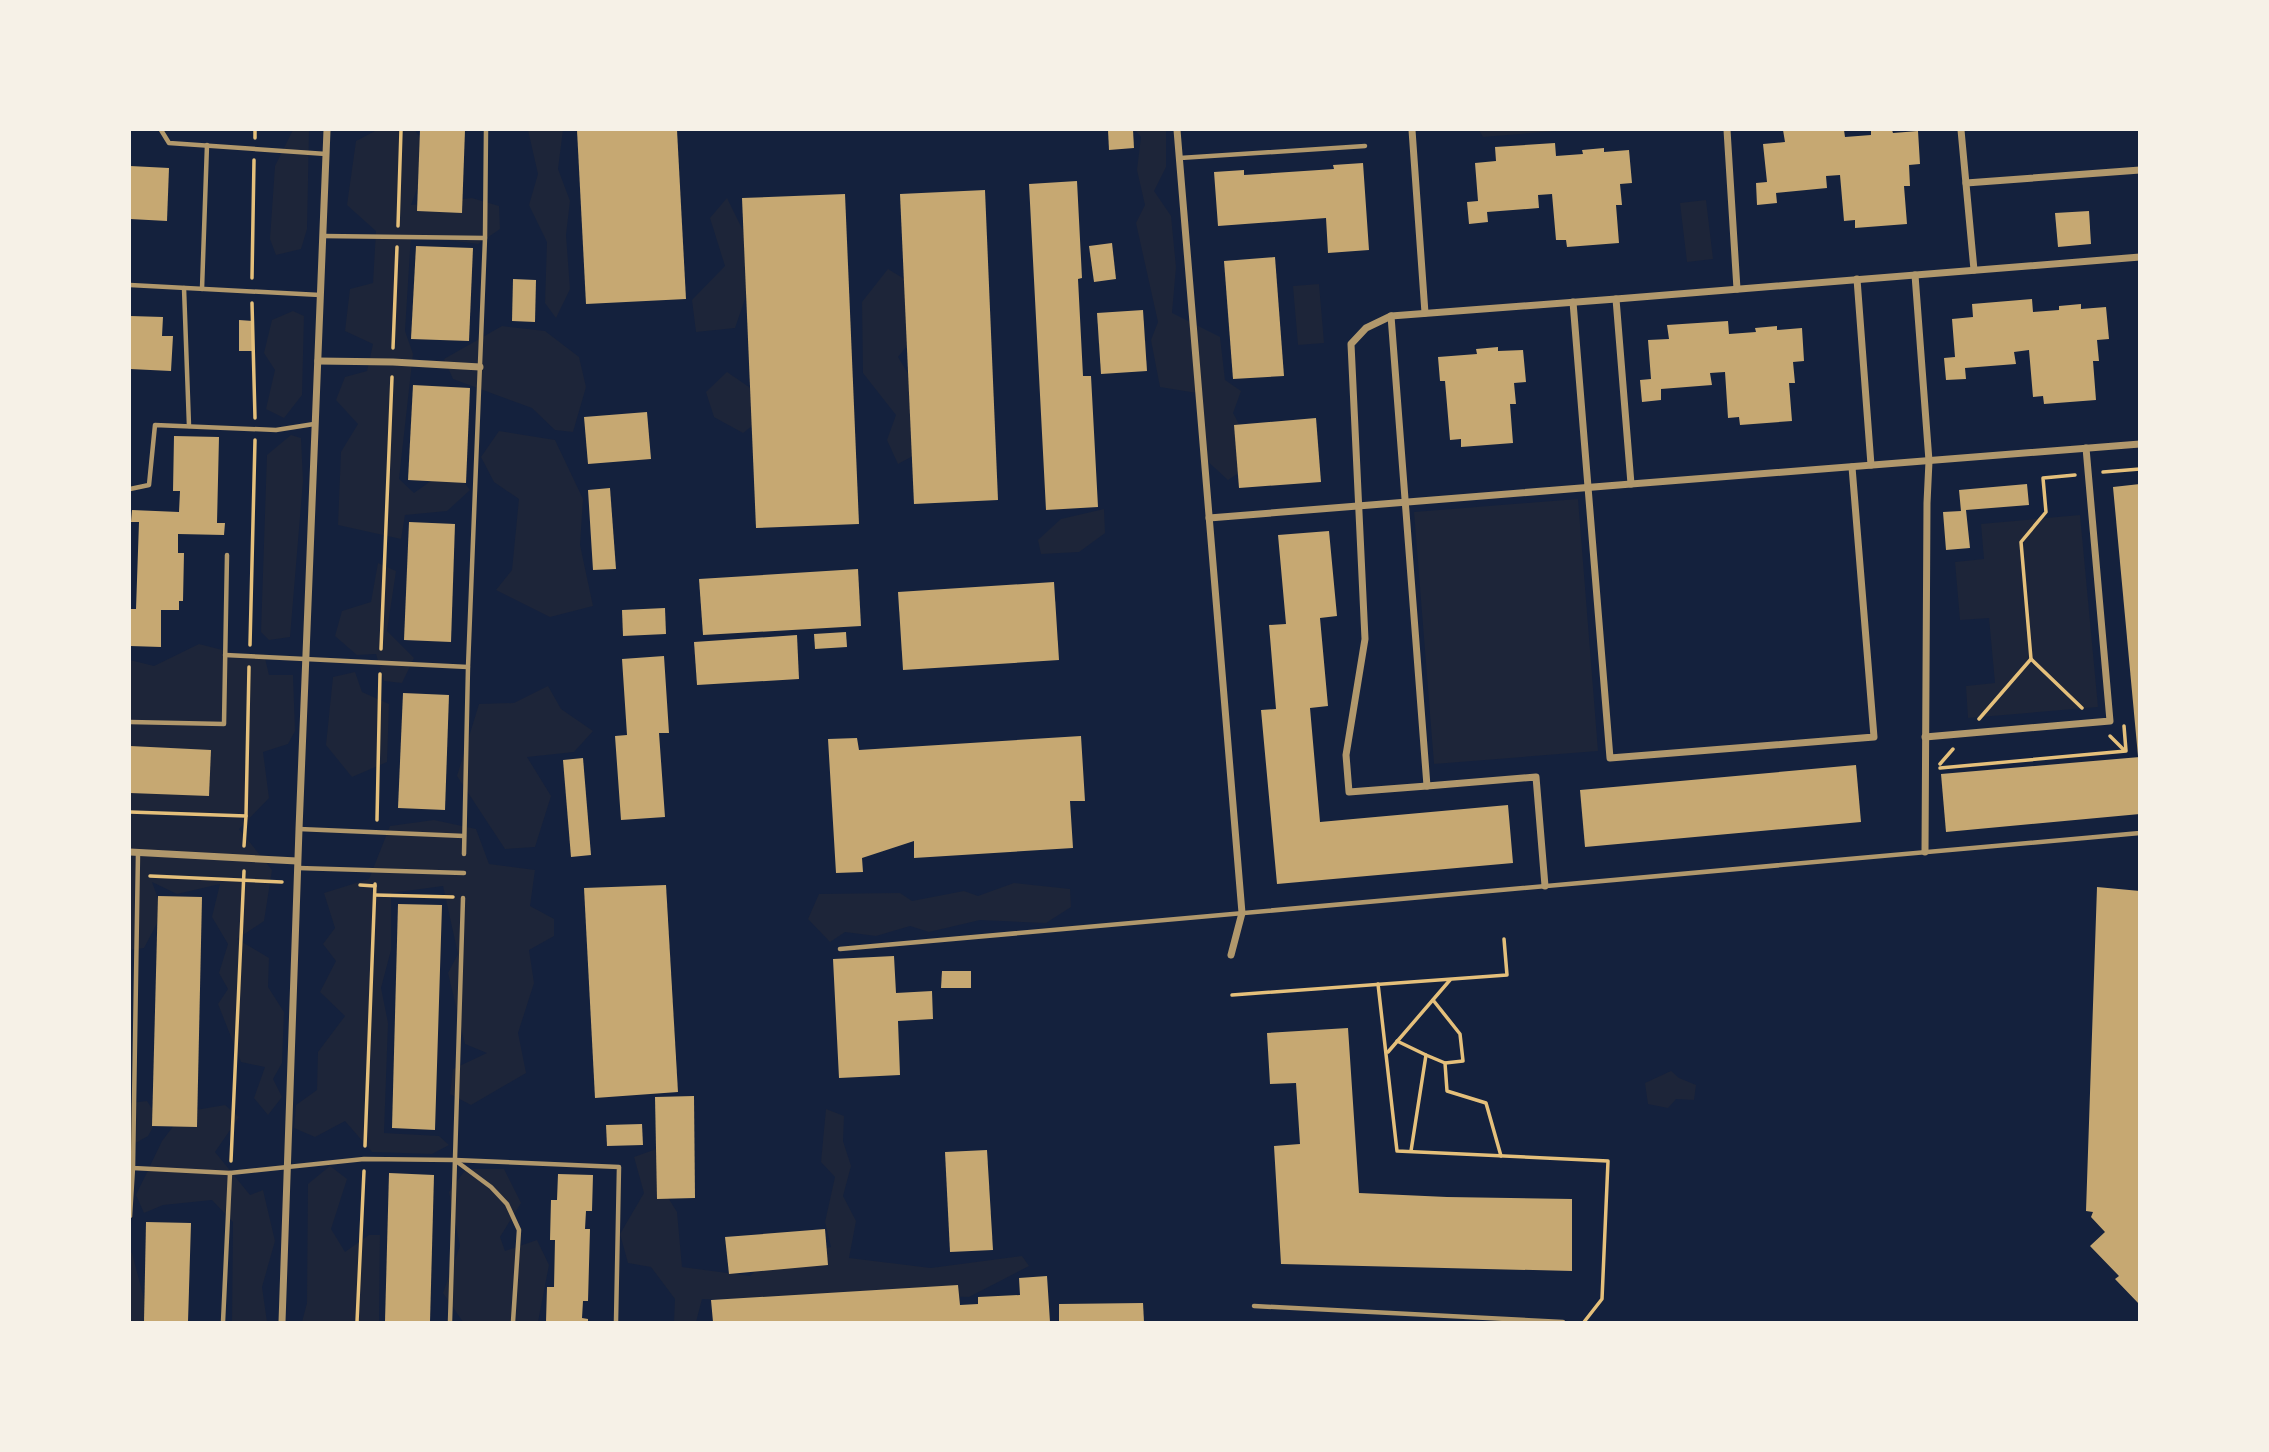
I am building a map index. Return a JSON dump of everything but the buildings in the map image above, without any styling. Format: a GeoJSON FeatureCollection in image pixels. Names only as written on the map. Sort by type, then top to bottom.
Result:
{"type":"FeatureCollection","features":[{"type":"Feature","properties":{"kind":"street"},"geometry":{"type":"LineString","coordinates":[[282,1322],[297,865],[327,130]]}},
{"type":"Feature","properties":{"kind":"street"},"geometry":{"type":"LineString","coordinates":[[1177,130],[1241,913],[1231,955]]}},
{"type":"Feature","properties":{"kind":"street"},"geometry":{"type":"LineString","coordinates":[[1412,130],[1425,313]]}},
{"type":"Feature","properties":{"kind":"street"},"geometry":{"type":"LineString","coordinates":[[1727,130],[1737,289]]}},
{"type":"Feature","properties":{"kind":"street"},"geometry":{"type":"LineString","coordinates":[[1961,130],[1974,270]]}},
{"type":"Feature","properties":{"kind":"street"},"geometry":{"type":"LineString","coordinates":[[1966,183],[2140,170]]}},
{"type":"Feature","properties":{"kind":"street"},"geometry":{"type":"LineString","coordinates":[[1545,886],[1536,778],[1349,792],[1346,755],[1366,639],[1351,344],[1366,328],[1391,316],[2140,257]]}},
{"type":"Feature","properties":{"kind":"street"},"geometry":{"type":"LineString","coordinates":[[1915,275],[1929,461],[1925,852]]}},
{"type":"Feature","properties":{"kind":"street"},"geometry":{"type":"LineString","coordinates":[[1857,279],[1871,466]]}},
{"type":"Feature","properties":{"kind":"street"},"geometry":{"type":"LineString","coordinates":[[1616,299],[1631,484]]}},
{"type":"Feature","properties":{"kind":"street"},"geometry":{"type":"LineString","coordinates":[[1573,302],[1610,758],[1874,737],[1852,467]]}},
{"type":"Feature","properties":{"kind":"street"},"geometry":{"type":"LineString","coordinates":[[1391,316],[1427,786]]}},
{"type":"Feature","properties":{"kind":"street"},"geometry":{"type":"LineString","coordinates":[[318,361],[393,362],[480,368]]}},
{"type":"Feature","properties":{"kind":"street"},"geometry":{"type":"LineString","coordinates":[[1209,518],[2140,444]]}},
{"type":"Feature","properties":{"kind":"street"},"geometry":{"type":"LineString","coordinates":[[1925,737],[2110,721],[2085,448]]}},
{"type":"Feature","properties":{"kind":"street"},"geometry":{"type":"LineString","coordinates":[[134,852],[297,865]]}},
{"type":"Feature","properties":{"kind":"lane"},"geometry":{"type":"LineString","coordinates":[[161,130],[169,143],[326,154]]}},
{"type":"Feature","properties":{"kind":"lane"},"geometry":{"type":"LineString","coordinates":[[464,854],[468,667],[485,238],[486,130]]}},
{"type":"Feature","properties":{"kind":"lane"},"geometry":{"type":"LineString","coordinates":[[202,289],[206,145]]}},
{"type":"Feature","properties":{"kind":"lane"},"geometry":{"type":"LineString","coordinates":[[1180,158],[1365,146]]}},
{"type":"Feature","properties":{"kind":"lane"},"geometry":{"type":"LineString","coordinates":[[323,236],[485,238]]}},
{"type":"Feature","properties":{"kind":"lane"},"geometry":{"type":"LineString","coordinates":[[130,285],[320,295]]}},
{"type":"Feature","properties":{"kind":"lane"},"geometry":{"type":"LineString","coordinates":[[184,288],[189,426]]}},
{"type":"Feature","properties":{"kind":"lane"},"geometry":{"type":"LineString","coordinates":[[130,489],[149,485],[155,425],[276,430],[315,424]]}},
{"type":"Feature","properties":{"kind":"lane"},"geometry":{"type":"LineString","coordinates":[[130,722],[224,724],[227,555]]}},
{"type":"Feature","properties":{"kind":"lane"},"geometry":{"type":"LineString","coordinates":[[225,655],[468,667]]}},
{"type":"Feature","properties":{"kind":"lane"},"geometry":{"type":"LineString","coordinates":[[299,829],[464,836]]}},
{"type":"Feature","properties":{"kind":"lane"},"geometry":{"type":"LineString","coordinates":[[840,948],[2140,833]]}},
{"type":"Feature","properties":{"kind":"lane"},"geometry":{"type":"LineString","coordinates":[[130,1216],[137,876],[134,852]]}},
{"type":"Feature","properties":{"kind":"lane"},"geometry":{"type":"LineString","coordinates":[[297,865],[376,871],[464,873]]}},
{"type":"Feature","properties":{"kind":"lane"},"geometry":{"type":"LineString","coordinates":[[450,1322],[463,898]]}},
{"type":"Feature","properties":{"kind":"lane"},"geometry":{"type":"LineString","coordinates":[[130,964],[136,964]]}},
{"type":"Feature","properties":{"kind":"lane"},"geometry":{"type":"LineString","coordinates":[[133,1168],[230,1174],[364,1159],[619,1167],[616,1322]]}},
{"type":"Feature","properties":{"kind":"lane"},"geometry":{"type":"LineString","coordinates":[[455,1160],[491,1187],[507,1204],[519,1230],[513,1322]]}},
{"type":"Feature","properties":{"kind":"lane"},"geometry":{"type":"LineString","coordinates":[[223,1322],[230,1174]]}},
{"type":"Feature","properties":{"kind":"lane"},"geometry":{"type":"LineString","coordinates":[[1254,1306],[1563,1322]]}},
{"type":"Feature","properties":{"kind":"path"},"geometry":{"type":"LineString","coordinates":[[230,1174],[244,880],[250,656],[255,429],[252,291],[255,130]]}},
{"type":"Feature","properties":{"kind":"path"},"geometry":{"type":"LineString","coordinates":[[377,833],[380,661],[401,130]]}},
{"type":"Feature","properties":{"kind":"path"},"geometry":{"type":"LineString","coordinates":[[2126,751],[2031,659],[2021,542],[2046,512],[2043,478],[2140,469]]}},
{"type":"Feature","properties":{"kind":"path"},"geometry":{"type":"LineString","coordinates":[[1936,768],[2031,659]]}},
{"type":"Feature","properties":{"kind":"path"},"geometry":{"type":"LineString","coordinates":[[130,812],[246,816]]}},
{"type":"Feature","properties":{"kind":"path"},"geometry":{"type":"LineString","coordinates":[[357,1322],[376,871]]}},
{"type":"Feature","properties":{"kind":"path"},"geometry":{"type":"LineString","coordinates":[[137,876],[297,883]]}},
{"type":"Feature","properties":{"kind":"path"},"geometry":{"type":"LineString","coordinates":[[350,885],[375,886]]}},
{"type":"Feature","properties":{"kind":"path"},"geometry":{"type":"LineString","coordinates":[[375,895],[463,898]]}},
{"type":"Feature","properties":{"kind":"path"},"geometry":{"type":"LineString","coordinates":[[1232,995],[1507,975],[1504,939]]}},
{"type":"Feature","properties":{"kind":"path"},"geometry":{"type":"LineString","coordinates":[[1387,1054],[1450,979]]}},
{"type":"Feature","properties":{"kind":"path"},"geometry":{"type":"LineString","coordinates":[[1378,984],[1397,1151],[1608,1161],[1602,1299],[1584,1322]]}},
{"type":"Feature","properties":{"kind":"path"},"geometry":{"type":"LineString","coordinates":[[1397,1041],[1446,1063],[1463,1061],[1460,1034],[1433,1000]]}},
{"type":"Feature","properties":{"kind":"path"},"geometry":{"type":"LineString","coordinates":[[1412,1151],[1426,1055]]}},
{"type":"Feature","properties":{"kind":"path"},"geometry":{"type":"LineString","coordinates":[[1446,1063],[1447,1091],[1486,1103],[1501,1156]]}},
{"type":"Feature","properties":{"kind":"shaded area"},"geometry":{"type":"Polygon","coordinates":[[[293,130],[309,131],[307,229],[301,249],[276,255],[270,239],[275,166],[293,130]]]}},
{"type":"Feature","properties":{"kind":"shaded area"},"geometry":{"type":"Polygon","coordinates":[[[377,130],[415,130],[430,154],[411,205],[472,198],[499,206],[500,229],[478,244],[411,235],[405,331],[413,354],[399,479],[414,493],[452,466],[470,490],[447,511],[405,515],[401,539],[338,525],[341,452],[358,424],[336,400],[345,377],[367,371],[373,344],[345,331],[350,289],[373,283],[376,231],[347,205],[356,141],[377,130]]]}},
{"type":"Feature","properties":{"kind":"shaded area"},"geometry":{"type":"Polygon","coordinates":[[[528,130],[563,130],[558,169],[570,201],[566,235],[570,289],[556,318],[545,303],[547,242],[529,205],[538,174],[528,130]]]}},
{"type":"Feature","properties":{"kind":"shaded area"},"geometry":{"type":"Polygon","coordinates":[[[1135,130],[1166,130],[1166,167],[1154,191],[1171,216],[1176,267],[1172,313],[1220,337],[1225,380],[1241,391],[1233,413],[1258,460],[1228,480],[1203,457],[1203,394],[1160,387],[1151,340],[1158,322],[1136,223],[1145,205],[1137,170],[1141,137],[1135,130]]]}},
{"type":"Feature","properties":{"kind":"shaded area"},"geometry":{"type":"Polygon","coordinates":[[[1479,130],[1568,130],[1483,137],[1479,130]]]}},
{"type":"Feature","properties":{"kind":"shaded area"},"geometry":{"type":"Polygon","coordinates":[[[727,198],[758,261],[735,328],[696,332],[692,300],[725,266],[710,218],[727,198]]]}},
{"type":"Feature","properties":{"kind":"shaded area"},"geometry":{"type":"Polygon","coordinates":[[[1706,200],[1713,259],[1687,262],[1680,203],[1706,200]]]}},
{"type":"Feature","properties":{"kind":"shaded area"},"geometry":{"type":"Polygon","coordinates":[[[888,269],[914,285],[921,328],[898,357],[922,397],[922,451],[898,464],[887,440],[896,415],[863,373],[862,302],[888,269]]]}},
{"type":"Feature","properties":{"kind":"shaded area"},"geometry":{"type":"Polygon","coordinates":[[[1319,284],[1324,343],[1298,345],[1293,286],[1319,284]]]}},
{"type":"Feature","properties":{"kind":"shaded area"},"geometry":{"type":"Polygon","coordinates":[[[293,311],[304,316],[302,395],[284,418],[266,409],[275,370],[264,353],[272,320],[293,311]]]}},
{"type":"Feature","properties":{"kind":"shaded area"},"geometry":{"type":"Polygon","coordinates":[[[502,326],[545,331],[579,357],[586,387],[573,432],[555,430],[532,408],[453,379],[444,359],[502,326]]]}},
{"type":"Feature","properties":{"kind":"shaded area"},"geometry":{"type":"Polygon","coordinates":[[[727,372],[762,396],[762,418],[743,433],[714,417],[706,392],[727,372]]]}},
{"type":"Feature","properties":{"kind":"shaded area"},"geometry":{"type":"Polygon","coordinates":[[[499,431],[555,440],[583,499],[580,545],[593,606],[550,617],[496,590],[512,570],[519,499],[494,482],[481,457],[499,431]]]}},
{"type":"Feature","properties":{"kind":"shaded area"},"geometry":{"type":"Polygon","coordinates":[[[291,435],[301,438],[303,481],[290,637],[269,640],[261,632],[267,455],[291,435]]]}},
{"type":"Feature","properties":{"kind":"shaded area"},"geometry":{"type":"Polygon","coordinates":[[[1578,499],[1598,751],[1434,764],[1414,512],[1578,499]]]}},
{"type":"Feature","properties":{"kind":"shaded area"},"geometry":{"type":"Polygon","coordinates":[[[1104,509],[1105,533],[1079,552],[1041,554],[1038,540],[1061,519],[1104,509]]]}},
{"type":"Feature","properties":{"kind":"shaded area"},"geometry":{"type":"Polygon","coordinates":[[[2080,515],[2098,707],[1968,718],[1966,686],[1995,683],[1989,618],[1960,620],[1955,562],[1984,559],[1981,524],[2080,515]]]}},
{"type":"Feature","properties":{"kind":"shaded area"},"geometry":{"type":"Polygon","coordinates":[[[378,563],[396,571],[387,631],[414,658],[402,683],[384,681],[376,654],[357,655],[335,636],[342,611],[371,602],[378,563]]]}},
{"type":"Feature","properties":{"kind":"shaded area"},"geometry":{"type":"Polygon","coordinates":[[[199,644],[242,655],[264,654],[269,675],[293,675],[295,731],[288,744],[263,752],[269,798],[239,829],[272,870],[264,921],[237,939],[269,958],[268,987],[284,1012],[282,1063],[273,1079],[282,1097],[268,1115],[254,1098],[265,1067],[241,1062],[218,1004],[228,989],[219,973],[228,944],[212,917],[220,884],[177,894],[152,882],[163,912],[144,948],[130,950],[130,660],[154,666],[199,644]]]}},
{"type":"Feature","properties":{"kind":"shaded area"},"geometry":{"type":"Polygon","coordinates":[[[355,672],[362,692],[389,704],[387,762],[352,777],[326,745],[333,677],[355,672]]]}},
{"type":"Feature","properties":{"kind":"shaded area"},"geometry":{"type":"Polygon","coordinates":[[[548,686],[561,709],[593,731],[574,752],[527,757],[551,796],[535,847],[505,849],[457,776],[479,704],[514,703],[548,686]]]}},
{"type":"Feature","properties":{"kind":"shaded area"},"geometry":{"type":"Polygon","coordinates":[[[434,820],[476,829],[489,864],[535,870],[530,906],[554,919],[554,936],[529,950],[534,983],[518,1033],[526,1073],[471,1105],[450,1094],[453,1069],[487,1053],[465,1044],[448,973],[458,954],[443,886],[391,893],[391,950],[381,988],[388,1023],[384,1133],[439,1136],[449,1145],[432,1154],[372,1152],[345,1121],[315,1137],[294,1128],[296,1105],[317,1090],[318,1052],[345,1016],[320,992],[336,961],[323,944],[335,928],[324,893],[369,879],[390,826],[434,820]]]}},
{"type":"Feature","properties":{"kind":"shaded area"},"geometry":{"type":"Polygon","coordinates":[[[1014,883],[1070,889],[1071,907],[1046,923],[980,920],[929,932],[910,926],[876,936],[845,932],[830,942],[808,919],[819,894],[900,893],[912,901],[964,891],[978,896],[1014,883]]]}},
{"type":"Feature","properties":{"kind":"shaded area"},"geometry":{"type":"Polygon","coordinates":[[[1671,1071],[1679,1078],[1696,1085],[1694,1100],[1676,1099],[1668,1108],[1648,1104],[1645,1083],[1671,1071]]]}},
{"type":"Feature","properties":{"kind":"shaded area"},"geometry":{"type":"Polygon","coordinates":[[[147,1101],[158,1118],[148,1136],[130,1146],[130,1103],[147,1101]]]}},
{"type":"Feature","properties":{"kind":"shaded area"},"geometry":{"type":"Polygon","coordinates":[[[225,1105],[239,1117],[215,1152],[250,1195],[263,1190],[275,1241],[262,1287],[267,1322],[232,1322],[233,1222],[212,1200],[163,1205],[144,1213],[136,1195],[162,1141],[184,1112],[225,1105]]]}},
{"type":"Feature","properties":{"kind":"shaded area"},"geometry":{"type":"Polygon","coordinates":[[[826,1109],[844,1116],[843,1141],[851,1166],[843,1196],[856,1221],[849,1258],[931,1268],[1022,1256],[1029,1266],[969,1297],[870,1294],[823,1304],[702,1299],[696,1322],[674,1322],[675,1299],[651,1267],[628,1263],[620,1234],[644,1193],[634,1157],[659,1148],[662,1188],[677,1212],[682,1267],[750,1276],[772,1256],[831,1247],[825,1222],[835,1177],[821,1162],[826,1109]]]}},
{"type":"Feature","properties":{"kind":"shaded area"},"geometry":{"type":"Polygon","coordinates":[[[330,1166],[347,1179],[331,1229],[345,1252],[369,1235],[380,1235],[379,1322],[302,1322],[307,1303],[308,1184],[330,1166]]]}},
{"type":"Feature","properties":{"kind":"shaded area"},"geometry":{"type":"Polygon","coordinates":[[[466,1169],[504,1169],[521,1203],[500,1237],[505,1251],[537,1240],[549,1265],[538,1322],[463,1322],[443,1293],[460,1246],[449,1192],[466,1169]]]}},
{"type":"Feature","properties":{"kind":"shaded area"},"geometry":{"type":"Polygon","coordinates":[[[130,1252],[148,1314],[145,1322],[130,1322],[130,1252]]]}}]}
